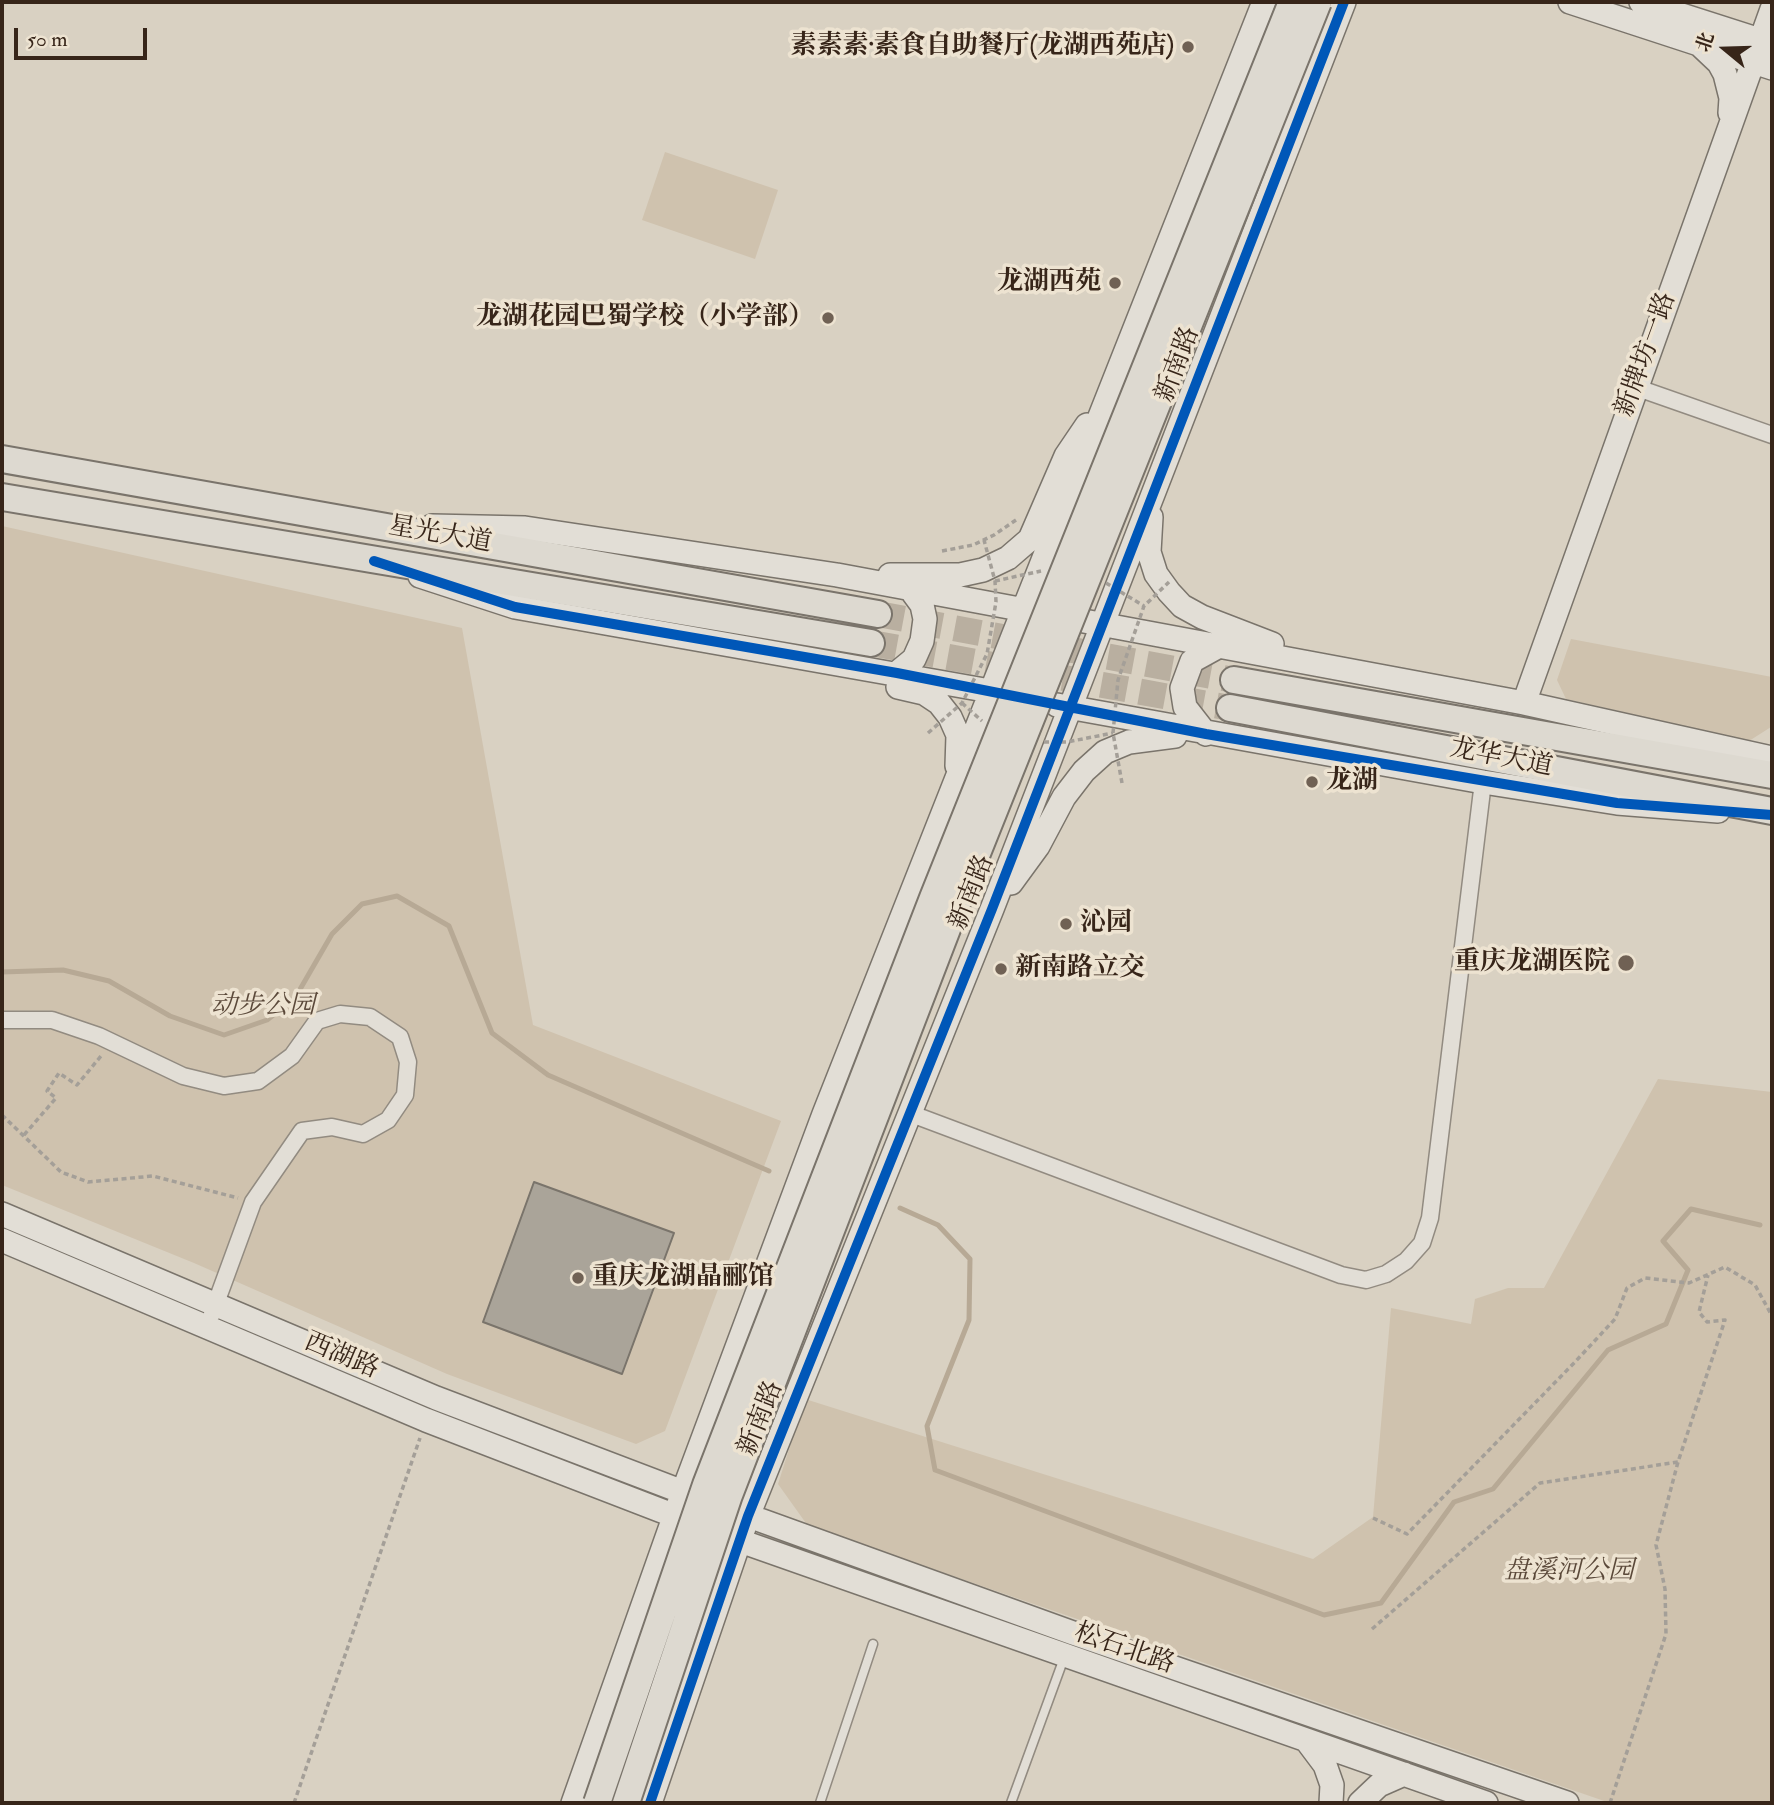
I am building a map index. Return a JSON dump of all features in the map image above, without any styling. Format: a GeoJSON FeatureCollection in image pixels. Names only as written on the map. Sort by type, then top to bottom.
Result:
{"type":"FeatureCollection","features":[{"type":"Feature","properties":{"kind":"main road","name":"新南路"},"geometry":{"type":"LineString","coordinates":[[597,1803],[706,1485],[741,1393],[933,898],[1292,2]]}},
{"type":"Feature","properties":{"kind":"main road","name":"新南路"},"geometry":{"type":"LineString","coordinates":[[626,1803],[729,1495],[955,908],[1318,2]]}},
{"type":"Feature","properties":{"kind":"main road","name":"星光大道"},"geometry":{"type":"LineString","coordinates":[[2,459],[878,614]]}},
{"type":"Feature","properties":{"kind":"main road","name":"星光大道"},"geometry":{"type":"LineString","coordinates":[[2,498],[870,643]]}},
{"type":"Feature","properties":{"kind":"main road","name":"龙华大道"},"geometry":{"type":"LineString","coordinates":[[1234,680],[1772,775]]}},
{"type":"Feature","properties":{"kind":"main road","name":"龙华大道"},"geometry":{"type":"LineString","coordinates":[[1230,708],[1772,813]]}},
{"type":"Feature","properties":{"kind":"street","name":"新南路"},"geometry":{"type":"LineString","coordinates":[[573,1803],[683,1492],[824,1114],[951,800],[1264,2]]}},
{"type":"Feature","properties":{"kind":"street","name":"新南路"},"geometry":{"type":"LineString","coordinates":[[650,1803],[738,1541],[992,909],[1344,2]]}},
{"type":"Feature","properties":{"kind":"street"},"geometry":{"type":"LineString","coordinates":[[1570,2],[1699,43],[1765,53]]}},
{"type":"Feature","properties":{"kind":"street"},"geometry":{"type":"LineString","coordinates":[[1641,2],[1720,27],[1765,53]]}},
{"type":"Feature","properties":{"kind":"street"},"geometry":{"type":"LineString","coordinates":[[1720,27],[1751,22],[1772,3]]}},
{"type":"Feature","properties":{"kind":"street","name":"新牌坊一路"},"geometry":{"type":"LineString","coordinates":[[1524,703],[1728,132],[1765,53],[1772,9]]}},
{"type":"Feature","properties":{"kind":"street"},"geometry":{"type":"LineString","coordinates":[[1699,43],[1719,63],[1729,86],[1731,98],[1728,132]]}},
{"type":"Feature","properties":{"kind":"street"},"geometry":{"type":"LineString","coordinates":[[837,575],[960,575],[984,570],[1008,558],[1030,539],[1066,456],[1114,385]]}},
{"type":"Feature","properties":{"kind":"street"},"geometry":{"type":"LineString","coordinates":[[1635,387],[1772,435]]}},
{"type":"Feature","properties":{"kind":"street"},"geometry":{"type":"LineString","coordinates":[[1153,495],[1150,552],[1156,574],[1182,606],[1202,617],[1327,664]]}},
{"type":"Feature","properties":{"kind":"street"},"geometry":{"type":"LineString","coordinates":[[381,525],[525,528],[837,575],[1103,626],[1327,664],[1524,703],[1772,758]]}},
{"type":"Feature","properties":{"kind":"street"},"geometry":{"type":"LineString","coordinates":[[374,561],[515,607],[897,673],[1206,734],[1618,803],[1772,813]]}},
{"type":"Feature","properties":{"kind":"street"},"geometry":{"type":"LineString","coordinates":[[897,673],[914,659],[922,641],[925,619],[922,605],[911,590]]}},
{"type":"Feature","properties":{"kind":"street"},"geometry":{"type":"LineString","coordinates":[[1206,734],[1185,707],[1182,688],[1192,662],[1221,645]]}},
{"type":"Feature","properties":{"kind":"street"},"geometry":{"type":"LineString","coordinates":[[806,657],[863,679],[924,693],[939,703],[958,735],[959,752],[951,800]]}},
{"type":"Feature","properties":{"kind":"street"},"geometry":{"type":"LineString","coordinates":[[992,909],[1038,846],[1064,797],[1084,771],[1105,752],[1151,737],[1206,734]]}},
{"type":"Feature","properties":{"kind":"street"},"geometry":{"type":"LineString","coordinates":[[909,1113],[1340,1275],[1366,1280],[1386,1274],[1406,1261],[1422,1243],[1430,1218],[1483,782]]}},
{"type":"Feature","properties":{"kind":"street"},"geometry":{"type":"LineString","coordinates":[[2,1020],[52,1020],[112,1042],[183,1076],[224,1086],[258,1081],[292,1056],[317,1021],[340,1014],[370,1017],[400,1037],[408,1062],[405,1095],[388,1120],[363,1134],[332,1127],[302,1131],[253,1202],[207,1326]]}},
{"type":"Feature","properties":{"kind":"street","name":"西湖路"},"geometry":{"type":"LineString","coordinates":[[2,1214],[436,1398],[683,1492]]}},
{"type":"Feature","properties":{"kind":"street","name":"西湖路"},"geometry":{"type":"LineString","coordinates":[[2,1240],[426,1420],[675,1516]]}},
{"type":"Feature","properties":{"kind":"street","name":"松石北路"},"geometry":{"type":"LineString","coordinates":[[683,1492],[1073,1633],[1567,1803]]}},
{"type":"Feature","properties":{"kind":"street","name":"松石北路"},"geometry":{"type":"LineString","coordinates":[[675,1516],[1064,1657],[1486,1803]]}},
{"type":"Feature","properties":{"kind":"street"},"geometry":{"type":"LineString","coordinates":[[1307,1741],[1325,1765],[1332,1785],[1331,1803]]}},
{"type":"Feature","properties":{"kind":"street"},"geometry":{"type":"LineString","coordinates":[[1360,1803],[1379,1785],[1404,1774]]}},
{"type":"Feature","properties":{"kind":"lane"},"geometry":{"type":"LineString","coordinates":[[1011,1803],[1073,1633]]}},
{"type":"Feature","properties":{"kind":"lane"},"geometry":{"type":"LineString","coordinates":[[820,1803],[873,1644]]}},
{"type":"Feature","properties":{"kind":"path"},"geometry":{"type":"LineString","coordinates":[[942,551],[984,540],[1023,513]]}},
{"type":"Feature","properties":{"kind":"path"},"geometry":{"type":"LineString","coordinates":[[928,733],[962,704],[987,653],[996,601],[995,581],[984,540]]}},
{"type":"Feature","properties":{"kind":"path"},"geometry":{"type":"LineString","coordinates":[[1122,783],[1117,769],[1112,733],[1118,680],[1124,655],[1144,606],[1169,582]]}},
{"type":"Feature","properties":{"kind":"path"},"geometry":{"type":"LineString","coordinates":[[928,718],[940,734]]}},
{"type":"Feature","properties":{"kind":"path"},"geometry":{"type":"LineString","coordinates":[[1111,773],[1125,766]]}},
{"type":"Feature","properties":{"kind":"path"},"geometry":{"type":"LineString","coordinates":[[24,1135],[56,1098],[47,1090],[59,1073],[77,1085],[112,1042]]}},
{"type":"Feature","properties":{"kind":"path"},"geometry":{"type":"LineString","coordinates":[[2,1115],[61,1172],[88,1182],[153,1176],[253,1202]]}},
{"type":"Feature","properties":{"kind":"path"},"geometry":{"type":"LineString","coordinates":[[1373,1517],[1407,1534],[1615,1319],[1627,1288],[1645,1278],[1689,1283],[1725,1267],[1755,1285],[1772,1316]]}},
{"type":"Feature","properties":{"kind":"path"},"geometry":{"type":"LineString","coordinates":[[1609,1803],[1667,1634],[1665,1589],[1656,1545],[1678,1462],[1725,1320],[1707,1322],[1699,1312],[1708,1275]]}},
{"type":"Feature","properties":{"kind":"path"},"geometry":{"type":"LineString","coordinates":[[295,1803],[426,1420]]}},
{"type":"Feature","properties":{"kind":"path"},"geometry":{"type":"LineString","coordinates":[[1372,1629],[1540,1483],[1678,1462]]}},
{"type":"Feature","properties":{"kind":"green space"},"geometry":{"type":"Polygon","coordinates":[[[665,152],[778,190],[755,259],[642,220],[665,152]]]}},
{"type":"Feature","properties":{"kind":"green space","name":"动步公园"},"geometry":{"type":"Polygon","coordinates":[[[2,526],[462,628],[533,1025],[781,1121],[665,1431],[636,1444],[447,1374],[194,1263],[2,1185],[2,526]]]}},
{"type":"Feature","properties":{"kind":"green space"},"geometry":{"type":"Polygon","coordinates":[[[1571,639],[1772,677],[1771,727],[1749,741],[1566,699],[1557,680],[1571,639]]]}},
{"type":"Feature","properties":{"kind":"green space","name":"盘溪河公园"},"geometry":{"type":"Polygon","coordinates":[[[1658,1079],[1772,1092],[1772,1803],[1610,1803],[808,1526],[778,1484],[805,1399],[1313,1559],[1373,1517],[1391,1308],[1471,1324],[1475,1299],[1508,1288],[1544,1288],[1658,1079]]]}},
{"type":"Feature","properties":{"kind":"building","name":"重庆龙湖晶郦馆"},"geometry":{"type":"Polygon","coordinates":[[[534,1182],[674,1233],[622,1374],[483,1322],[534,1182]]]}},
{"type":"Feature","properties":{"kind":"waterway"},"geometry":{"type":"LineString","coordinates":[[2,972],[63,970],[109,981],[170,1016],[224,1035],[267,1020],[295,998],[332,934],[362,904],[397,896],[449,926],[492,1033],[548,1075],[769,1171]]}},
{"type":"Feature","properties":{"kind":"waterway"},"geometry":{"type":"LineString","coordinates":[[900,1208],[938,1225],[970,1259],[969,1320],[927,1426],[935,1470],[1324,1615],[1381,1603],[1454,1502],[1493,1489],[1608,1350],[1666,1324],[1688,1270],[1663,1241],[1691,1209],[1760,1225]]}},
{"type":"Feature","properties":{"kind":"tunnel"},"geometry":{"type":"LineString","coordinates":[[878,614],[1234,680]]}},
{"type":"Feature","properties":{"kind":"tunnel"},"geometry":{"type":"LineString","coordinates":[[871,643],[1230,708]]}},
{"type":"Feature","properties":{"kind":"cycle path"},"geometry":{"type":"LineString","coordinates":[[650,1803],[748,1516],[992,909],[1344,2]]}},
{"type":"Feature","properties":{"kind":"cycle path"},"geometry":{"type":"LineString","coordinates":[[374,561],[515,607],[897,673],[1206,734],[1617,803],[1772,815]]}},
{"type":"Feature","properties":{"kind":"place","name":"素素素·素食自助餐厅(龙湖西苑店)"},"geometry":{"type":"Point","coordinates":[1188,47]}},
{"type":"Feature","properties":{"kind":"place","name":"龙湖西苑"},"geometry":{"type":"Point","coordinates":[1115,283]}},
{"type":"Feature","properties":{"kind":"place","name":"龙湖花园巴蜀学校（小学部）"},"geometry":{"type":"Point","coordinates":[828,318]}},
{"type":"Feature","properties":{"kind":"place","name":"龙湖"},"geometry":{"type":"Point","coordinates":[1312,782]}},
{"type":"Feature","properties":{"kind":"place","name":"沁园"},"geometry":{"type":"Point","coordinates":[1066,924]}},
{"type":"Feature","properties":{"kind":"place","name":"重庆龙湖医院"},"geometry":{"type":"Point","coordinates":[1626,963]}},
{"type":"Feature","properties":{"kind":"place","name":"新南路立交"},"geometry":{"type":"Point","coordinates":[1001,969]}},
{"type":"Feature","properties":{"kind":"place","name":"重庆龙湖晶郦馆"},"geometry":{"type":"Point","coordinates":[578,1278]}}]}
